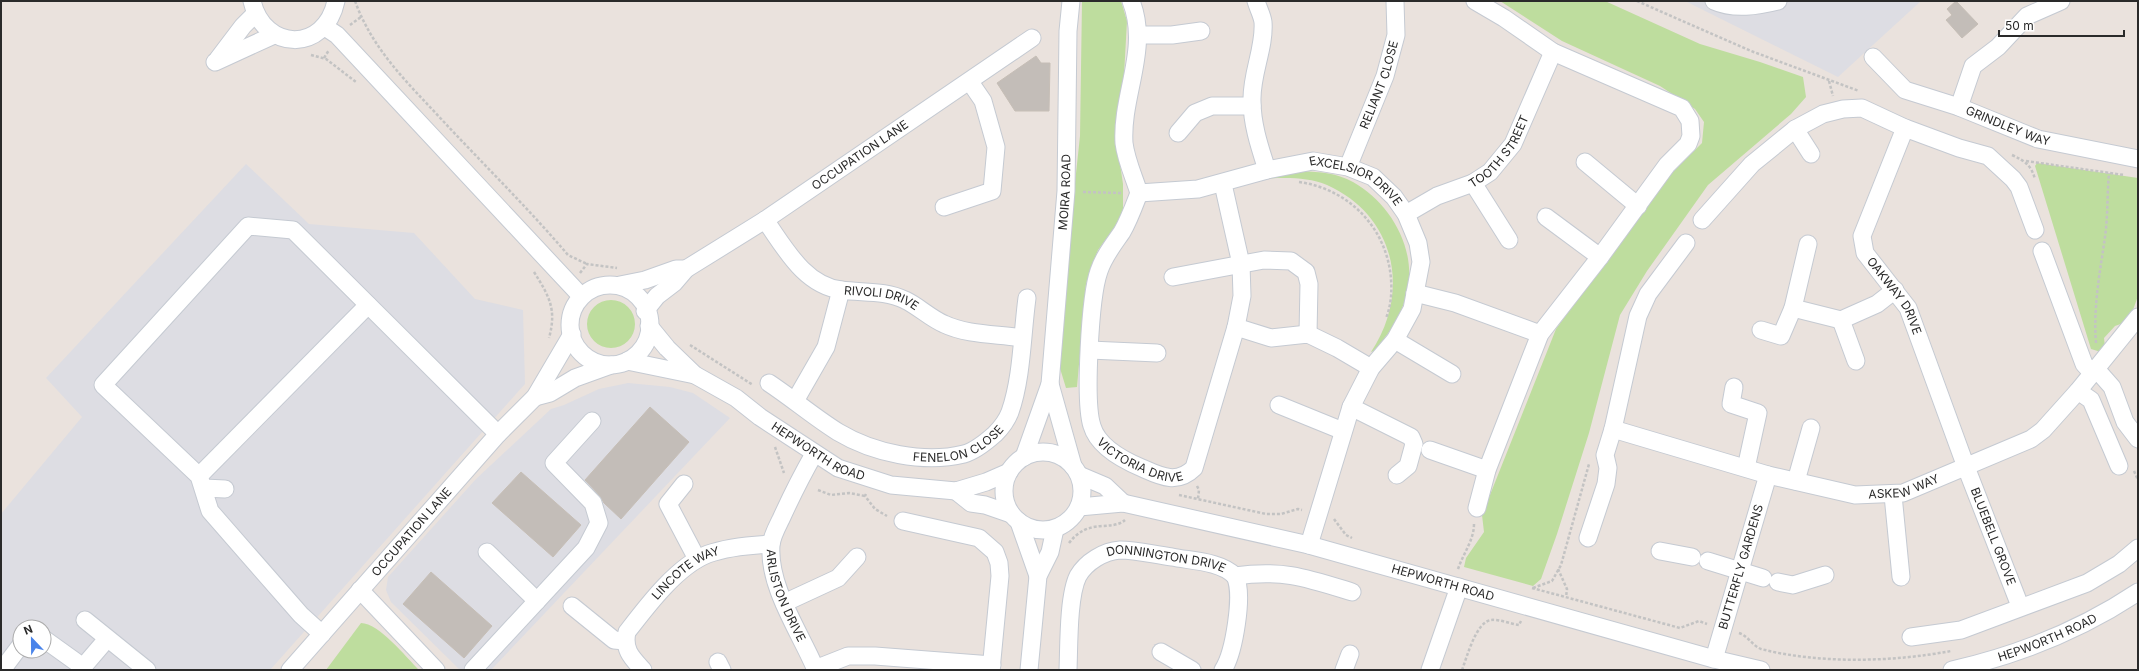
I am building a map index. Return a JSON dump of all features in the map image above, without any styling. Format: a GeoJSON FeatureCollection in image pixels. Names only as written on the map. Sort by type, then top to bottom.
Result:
{"type":"FeatureCollection","features":[{"type":"Feature","properties":{"kind":"street"},"geometry":{"type":"LineString","coordinates":[[254,8],[263,26],[274,34],[287,39],[301,40],[314,35],[325,27],[333,15],[336,1]]}},
{"type":"Feature","properties":{"kind":"street","name":"MOIRA ROAD"},"geometry":{"type":"LineString","coordinates":[[1024,457],[1050,384],[1066,191],[1068,31],[1071,1]]}},
{"type":"Feature","properties":{"kind":"street"},"geometry":{"type":"LineString","coordinates":[[1131,1],[1138,35],[1125,125],[1124,144],[1139,193]]}},
{"type":"Feature","properties":{"kind":"street"},"geometry":{"type":"LineString","coordinates":[[1256,1],[1262,20],[1263,31],[1254,79],[1252,106],[1258,140],[1267,170]]}},
{"type":"Feature","properties":{"kind":"street","name":"RELIANT CLOSE"},"geometry":{"type":"LineString","coordinates":[[1348,166],[1385,76],[1396,35],[1395,1]]}},
{"type":"Feature","properties":{"kind":"street"},"geometry":{"type":"LineString","coordinates":[[1475,1],[1504,18],[1553,52],[1662,98],[1682,108],[1687,114],[1692,130],[1688,144],[1667,165],[1600,257],[1540,334],[1487,470],[1477,508]]}},
{"type":"Feature","properties":{"kind":"street"},"geometry":{"type":"LineString","coordinates":[[1714,1],[1732,6],[1755,5],[1778,1]]}},
{"type":"Feature","properties":{"kind":"street","name":"GRINDLEY WAY"},"geometry":{"type":"LineString","coordinates":[[2061,1],[2027,16],[1998,47],[1973,66],[1959,107],[2038,139],[2138,159]]}},
{"type":"Feature","properties":{"kind":"street"},"geometry":{"type":"LineString","coordinates":[[254,8],[243,26],[215,62],[274,34]]}},
{"type":"Feature","properties":{"kind":"street"},"geometry":{"type":"LineString","coordinates":[[325,27],[337,35],[581,296]]}},
{"type":"Feature","properties":{"kind":"street"},"geometry":{"type":"LineString","coordinates":[[1138,35],[1172,35],[1201,31]]}},
{"type":"Feature","properties":{"kind":"street","name":"OCCUPATION LANE"},"geometry":{"type":"LineString","coordinates":[[686,269],[764,220],[970,82],[1032,38]]}},
{"type":"Feature","properties":{"kind":"street","name":"TOOTH STREET"},"geometry":{"type":"LineString","coordinates":[[1406,214],[1437,196],[1473,183],[1490,172],[1513,144],[1553,52]]}},
{"type":"Feature","properties":{"kind":"street"},"geometry":{"type":"LineString","coordinates":[[1873,57],[1905,90],[1959,107]]}},
{"type":"Feature","properties":{"kind":"street"},"geometry":{"type":"LineString","coordinates":[[944,207],[992,191],[996,147],[983,101],[970,82]]}},
{"type":"Feature","properties":{"kind":"street"},"geometry":{"type":"LineString","coordinates":[[1178,133],[1195,113],[1212,106],[1252,106]]}},
{"type":"Feature","properties":{"kind":"street"},"geometry":{"type":"LineString","coordinates":[[1702,220],[1752,164],[1795,129],[1823,114],[1843,108],[1862,108],[1905,128],[1959,148],[1988,156],[2020,187],[2034,230]]}},
{"type":"Feature","properties":{"kind":"street","name":"OAKWAY DRIVE"},"geometry":{"type":"LineString","coordinates":[[1905,128],[1862,236],[1865,253],[1908,308],[1966,467]]}},
{"type":"Feature","properties":{"kind":"street"},"geometry":{"type":"LineString","coordinates":[[1795,129],[1811,154]]}},
{"type":"Feature","properties":{"kind":"street","name":"EXCELSIOR DRIVE"},"geometry":{"type":"LineString","coordinates":[[1139,193],[1198,189],[1223,184],[1267,170],[1313,161],[1348,166],[1373,177],[1394,197],[1406,214],[1418,243],[1421,262],[1412,309],[1395,340],[1371,368],[1350,407],[1309,545]]}},
{"type":"Feature","properties":{"kind":"street"},"geometry":{"type":"LineString","coordinates":[[1585,162],[1638,206]]}},
{"type":"Feature","properties":{"kind":"street"},"geometry":{"type":"LineString","coordinates":[[1473,183],[1509,240]]}},
{"type":"Feature","properties":{"kind":"street","name":"VICTORIA DRIVE"},"geometry":{"type":"LineString","coordinates":[[1139,193],[1122,232],[1108,250],[1099,271],[1094,290],[1090,350],[1089,402],[1092,427],[1107,448],[1122,459],[1166,478],[1180,478],[1189,474],[1194,468],[1236,327],[1242,296],[1241,264],[1223,184]]}},
{"type":"Feature","properties":{"kind":"street"},"geometry":{"type":"LineString","coordinates":[[1546,216],[1600,257]]}},
{"type":"Feature","properties":{"kind":"street","name":"RIVOLI DRIVE"},"geometry":{"type":"LineString","coordinates":[[764,220],[801,269],[823,284],[841,290],[876,293],[905,300],[944,324],[959,330],[1022,338]]}},
{"type":"Feature","properties":{"kind":"street"},"geometry":{"type":"LineString","coordinates":[[225,490],[201,482],[103,385],[248,226],[293,230],[498,434]]}},
{"type":"Feature","properties":{"kind":"street"},"geometry":{"type":"LineString","coordinates":[[1588,538],[1606,484],[1608,468],[1605,455],[1613,429],[1638,316],[1648,294],[1686,243]]}},
{"type":"Feature","properties":{"kind":"street"},"geometry":{"type":"LineString","coordinates":[[1761,330],[1781,336],[1793,308],[1808,244]]}},
{"type":"Feature","properties":{"kind":"street"},"geometry":{"type":"LineString","coordinates":[[2042,252],[2084,364],[2112,387],[2125,422],[2138,438]]}},
{"type":"Feature","properties":{"kind":"street"},"geometry":{"type":"LineString","coordinates":[[1173,277],[1264,260],[1282,259],[1291,261],[1306,272],[1308,284],[1308,334]]}},
{"type":"Feature","properties":{"kind":"street"},"geometry":{"type":"LineString","coordinates":[[676,269],[686,269],[674,283],[657,296],[647,319],[648,336],[642,349],[627,361],[611,365],[593,361],[576,344],[570,323],[575,306],[581,296],[601,286],[620,285],[645,280],[676,269]]}},
{"type":"Feature","properties":{"kind":"street"},"geometry":{"type":"LineString","coordinates":[[620,285],[630,290],[647,319]]}},
{"type":"Feature","properties":{"kind":"street"},"geometry":{"type":"LineString","coordinates":[[795,400],[826,347],[841,290]]}},
{"type":"Feature","properties":{"kind":"street"},"geometry":{"type":"LineString","coordinates":[[1793,308],[1841,320],[1877,304],[1895,290]]}},
{"type":"Feature","properties":{"kind":"street"},"geometry":{"type":"LineString","coordinates":[[1415,293],[1455,303],[1540,334]]}},
{"type":"Feature","properties":{"kind":"street","name":"FENELON CLOSE"},"geometry":{"type":"LineString","coordinates":[[764,386],[795,400],[839,432],[880,449],[895,453],[927,457],[965,454],[989,440],[1001,428],[1010,413],[1017,387],[1027,298]]}},
{"type":"Feature","properties":{"kind":"street"},"geometry":{"type":"LineString","coordinates":[[201,482],[368,305]]}},
{"type":"Feature","properties":{"kind":"street","name":"ASKEW WAY"},"geometry":{"type":"LineString","coordinates":[[1613,429],[1768,475],[1855,495],[1893,495],[1903,493],[2031,439],[2043,430],[2095,372],[2138,317]]}},
{"type":"Feature","properties":{"kind":"street","name":"HEPWORTH ROAD"},"geometry":{"type":"LineString","coordinates":[[647,319],[667,348],[695,375],[736,398],[814,454],[856,475],[891,485],[956,491],[986,482],[1009,472]]}},
{"type":"Feature","properties":{"kind":"street"},"geometry":{"type":"LineString","coordinates":[[1841,320],[1856,361]]}},
{"type":"Feature","properties":{"kind":"street"},"geometry":{"type":"LineString","coordinates":[[1236,327],[1270,338],[1308,334],[1338,348],[1371,368]]}},
{"type":"Feature","properties":{"kind":"street","name":"OCCUPATION LANE"},"geometry":{"type":"LineString","coordinates":[[290,670],[498,434],[535,397],[572,334]]}},
{"type":"Feature","properties":{"kind":"street"},"geometry":{"type":"LineString","coordinates":[[1395,340],[1452,374]]}},
{"type":"Feature","properties":{"kind":"street"},"geometry":{"type":"LineString","coordinates":[[1090,350],[1157,353]]}},
{"type":"Feature","properties":{"kind":"street","name":"HEPWORTH ROAD"},"geometry":{"type":"LineString","coordinates":[[627,361],[695,375]]}},
{"type":"Feature","properties":{"kind":"street","name":"OCCUPATION LANE"},"geometry":{"type":"LineString","coordinates":[[535,397],[550,393],[575,378],[611,365]]}},
{"type":"Feature","properties":{"kind":"street","name":"MOIRA ROAD"},"geometry":{"type":"LineString","coordinates":[[1050,384],[1076,471]]}},
{"type":"Feature","properties":{"kind":"street"},"geometry":{"type":"LineString","coordinates":[[1734,387],[1731,404],[1758,414],[1746,468]]}},
{"type":"Feature","properties":{"kind":"street"},"geometry":{"type":"LineString","coordinates":[[2078,391],[2091,400],[2126,466]]}},
{"type":"Feature","properties":{"kind":"street"},"geometry":{"type":"LineString","coordinates":[[1279,405],[1343,431]]}},
{"type":"Feature","properties":{"kind":"street"},"geometry":{"type":"LineString","coordinates":[[1350,407],[1411,437],[1414,444],[1408,466],[1397,475]]}},
{"type":"Feature","properties":{"kind":"street"},"geometry":{"type":"LineString","coordinates":[[473,670],[586,548],[600,523],[593,503],[554,463],[592,421]]}},
{"type":"Feature","properties":{"kind":"street"},"geometry":{"type":"LineString","coordinates":[[1796,481],[1811,428]]}},
{"type":"Feature","properties":{"kind":"street"},"geometry":{"type":"LineString","coordinates":[[1430,450],[1487,470]]}},
{"type":"Feature","properties":{"kind":"street"},"geometry":{"type":"LineString","coordinates":[[956,491],[971,503],[985,505],[1015,518],[1030,528],[1042,531],[1055,529],[1065,524],[1079,507],[1082,485],[1076,471],[1065,459],[1045,452],[1024,457],[1015,463],[1009,472],[1004,495],[1006,504],[1015,518],[1038,576]]}},
{"type":"Feature","properties":{"kind":"street","name":"ARLISTON DRIVE"},"geometry":{"type":"LineString","coordinates":[[814,454],[797,484],[774,533],[771,544],[772,565],[784,603],[815,669]]}},
{"type":"Feature","properties":{"kind":"street","name":"BLUEBELL GROVE"},"geometry":{"type":"LineString","coordinates":[[1966,467],[2020,606]]}},
{"type":"Feature","properties":{"kind":"street"},"geometry":{"type":"LineString","coordinates":[[1076,471],[1105,486],[1123,503]]}},
{"type":"Feature","properties":{"kind":"street","name":"BUTTERFLY GARDENS"},"geometry":{"type":"LineString","coordinates":[[1714,659],[1768,475]]}},
{"type":"Feature","properties":{"kind":"street"},"geometry":{"type":"LineString","coordinates":[[201,482],[210,511],[301,615],[322,634]]}},
{"type":"Feature","properties":{"kind":"street"},"geometry":{"type":"LineString","coordinates":[[684,484],[668,504],[697,559]]}},
{"type":"Feature","properties":{"kind":"street"},"geometry":{"type":"LineString","coordinates":[[1893,495],[1901,577]]}},
{"type":"Feature","properties":{"kind":"street","name":"HEPWORTH ROAD"},"geometry":{"type":"LineString","coordinates":[[1079,507],[1123,503],[1309,545],[1714,659],[1761,670]]}},
{"type":"Feature","properties":{"kind":"street"},"geometry":{"type":"LineString","coordinates":[[815,669],[848,656],[875,656],[991,668],[1000,576],[999,563],[995,552],[979,538],[903,522]]}},
{"type":"Feature","properties":{"kind":"street"},"geometry":{"type":"LineString","coordinates":[[1029,670],[1038,576],[1050,552],[1055,529]]}},
{"type":"Feature","properties":{"kind":"street","name":"LINCOTE WAY"},"geometry":{"type":"LineString","coordinates":[[625,641],[628,632],[638,618],[682,570],[697,559],[708,554],[733,548],[771,544]]}},
{"type":"Feature","properties":{"kind":"street"},"geometry":{"type":"LineString","coordinates":[[1911,637],[1960,630],[2020,606],[2087,583],[2119,564],[2138,548]]}},
{"type":"Feature","properties":{"kind":"street","name":"DONNINGTON DRIVE"},"geometry":{"type":"LineString","coordinates":[[1068,670],[1072,596],[1078,577],[1088,564],[1097,557],[1120,550],[1205,563],[1230,571],[1235,576],[1276,573],[1301,576],[1352,592]]}},
{"type":"Feature","properties":{"kind":"street"},"geometry":{"type":"LineString","coordinates":[[1660,551],[1700,559],[1770,580],[1793,585],[1825,575]]}},
{"type":"Feature","properties":{"kind":"street"},"geometry":{"type":"LineString","coordinates":[[487,552],[537,600]]}},
{"type":"Feature","properties":{"kind":"street"},"geometry":{"type":"LineString","coordinates":[[784,603],[838,578],[857,557]]}},
{"type":"Feature","properties":{"kind":"street"},"geometry":{"type":"LineString","coordinates":[[1223,670],[1228,662],[1233,645],[1237,614],[1238,588],[1235,576]]}},
{"type":"Feature","properties":{"kind":"street"},"geometry":{"type":"LineString","coordinates":[[1430,670],[1456,586]]}},
{"type":"Feature","properties":{"kind":"street"},"geometry":{"type":"LineString","coordinates":[[360,590],[436,670]]}},
{"type":"Feature","properties":{"kind":"street","name":"HEPWORTH ROAD"},"geometry":{"type":"LineString","coordinates":[[1952,670],[1993,660],[2059,636],[2117,606],[2138,592]]}},
{"type":"Feature","properties":{"kind":"street"},"geometry":{"type":"LineString","coordinates":[[572,606],[614,640],[625,641],[629,656],[643,670]]}},
{"type":"Feature","properties":{"kind":"street"},"geometry":{"type":"LineString","coordinates":[[85,620],[147,670]]}},
{"type":"Feature","properties":{"kind":"street"},"geometry":{"type":"LineString","coordinates":[[52,645],[82,667],[107,639]]}},
{"type":"Feature","properties":{"kind":"street"},"geometry":{"type":"LineString","coordinates":[[1161,652],[1192,670]]}},
{"type":"Feature","properties":{"kind":"street"},"geometry":{"type":"LineString","coordinates":[[1344,670],[1350,654]]}},
{"type":"Feature","properties":{"kind":"street"},"geometry":{"type":"LineString","coordinates":[[2,670],[12,657]]}},
{"type":"Feature","properties":{"kind":"path"},"geometry":{"type":"LineString","coordinates":[[355,1],[362,22],[372,39],[398,73],[568,255],[587,264],[621,268]]}},
{"type":"Feature","properties":{"kind":"path"},"geometry":{"type":"LineString","coordinates":[[1637,1],[1751,51],[1865,93]]}},
{"type":"Feature","properties":{"kind":"path"},"geometry":{"type":"LineString","coordinates":[[309,54],[326,59],[346,73]]}},
{"type":"Feature","properties":{"kind":"path"},"geometry":{"type":"LineString","coordinates":[[1829,81],[1834,100]]}},
{"type":"Feature","properties":{"kind":"path"},"geometry":{"type":"LineString","coordinates":[[2011,154],[2026,161],[2131,176]]}},
{"type":"Feature","properties":{"kind":"path"},"geometry":{"type":"LineString","coordinates":[[2026,161],[2032,170],[2036,185]]}},
{"type":"Feature","properties":{"kind":"path"},"geometry":{"type":"LineString","coordinates":[[2096,347],[2095,316],[2099,269],[2105,236],[2109,173]]}},
{"type":"Feature","properties":{"kind":"path"},"geometry":{"type":"LineString","coordinates":[[1293,182],[1315,186],[1339,196],[1359,210],[1376,232],[1384,248],[1390,271],[1391,298],[1389,312],[1384,324]]}},
{"type":"Feature","properties":{"kind":"path"},"geometry":{"type":"LineString","coordinates":[[1066,191],[1139,193]]}},
{"type":"Feature","properties":{"kind":"path"},"geometry":{"type":"LineString","coordinates":[[583,269],[587,264]]}},
{"type":"Feature","properties":{"kind":"path"},"geometry":{"type":"LineString","coordinates":[[532,269],[550,298],[554,323],[548,343]]}},
{"type":"Feature","properties":{"kind":"path"},"geometry":{"type":"LineString","coordinates":[[689,345],[764,386]]}},
{"type":"Feature","properties":{"kind":"path"},"geometry":{"type":"LineString","coordinates":[[773,442],[784,473]]}},
{"type":"Feature","properties":{"kind":"path"},"geometry":{"type":"LineString","coordinates":[[1589,463],[1558,569],[1552,580],[1532,589],[1680,628],[1699,621]]}},
{"type":"Feature","properties":{"kind":"path"},"geometry":{"type":"LineString","coordinates":[[2126,466],[2138,480]]}},
{"type":"Feature","properties":{"kind":"path"},"geometry":{"type":"LineString","coordinates":[[818,490],[831,495],[849,493],[865,496],[880,514],[903,522]]}},
{"type":"Feature","properties":{"kind":"path"},"geometry":{"type":"LineString","coordinates":[[865,496],[866,492]]}},
{"type":"Feature","properties":{"kind":"path"},"geometry":{"type":"LineString","coordinates":[[1198,499],[1266,514],[1281,514],[1298,509]]}},
{"type":"Feature","properties":{"kind":"path"},"geometry":{"type":"LineString","coordinates":[[1456,586],[1463,554],[1474,536],[1474,517],[1477,508]]}},
{"type":"Feature","properties":{"kind":"path"},"geometry":{"type":"LineString","coordinates":[[1068,546],[1080,532],[1091,527],[1121,523]]}},
{"type":"Feature","properties":{"kind":"path"},"geometry":{"type":"LineString","coordinates":[[1558,569],[1567,590],[1566,598]]}},
{"type":"Feature","properties":{"kind":"path"},"geometry":{"type":"LineString","coordinates":[[1462,670],[1476,632],[1482,624],[1491,620],[1519,625]]}},
{"type":"Feature","properties":{"kind":"shaded area"},"geometry":{"type":"Polygon","coordinates":[[[1685,1],[1921,1],[1838,77],[1685,1]]]}},
{"type":"Feature","properties":{"kind":"shaded area"},"geometry":{"type":"Polygon","coordinates":[[[246,164],[309,224],[414,233],[475,299],[523,310],[525,384],[270,670],[1,670],[1,514],[82,417],[46,378],[246,164]]]}},
{"type":"Feature","properties":{"kind":"shaded area"},"geometry":{"type":"Polygon","coordinates":[[[628,383],[670,387],[693,393],[730,418],[491,670],[460,670],[391,602],[386,590],[388,577],[476,479],[551,409],[564,405],[599,389],[628,383]]]}},
{"type":"Feature","properties":{"kind":"green space"},"geometry":{"type":"Polygon","coordinates":[[[1082,1],[1121,1],[1127,21],[1124,75],[1115,130],[1123,184],[1123,216],[1098,250],[1086,284],[1077,387],[1066,388],[1059,365],[1068,248],[1080,136],[1082,1]]]}},
{"type":"Feature","properties":{"kind":"green space"},"geometry":{"type":"Polygon","coordinates":[[[1500,1],[1605,1],[1700,44],[1803,77],[1806,97],[1791,114],[1708,185],[1647,271],[1620,315],[1589,433],[1557,534],[1541,579],[1533,586],[1464,567],[1466,558],[1484,532],[1482,515],[1556,329],[1662,183],[1702,143],[1704,122],[1695,109],[1660,86],[1562,41],[1500,1]]]}},
{"type":"Feature","properties":{"kind":"green space"},"geometry":{"type":"Polygon","coordinates":[[[2037,163],[2138,178],[2138,296],[2129,321],[2115,326],[2104,338],[2105,347],[2101,352],[2091,349],[2035,166],[2037,163]]]}},
{"type":"Feature","properties":{"kind":"green space"},"geometry":{"type":"Polygon","coordinates":[[[1302,171],[1335,175],[1353,182],[1367,191],[1379,202],[1399,230],[1409,263],[1409,279],[1406,296],[1401,311],[1393,325],[1374,351],[1371,352],[1383,329],[1391,305],[1393,281],[1390,258],[1382,236],[1369,216],[1350,199],[1327,185],[1302,179],[1258,179],[1302,171]]]}},
{"type":"Feature","properties":{"kind":"green space"},"geometry":{"type":"Polygon","coordinates":[[[611,300],[620,302],[628,307],[633,315],[635,324],[633,333],[628,341],[620,346],[611,348],[602,346],[594,341],[589,333],[587,324],[589,315],[594,307],[602,302],[611,300]]]}},
{"type":"Feature","properties":{"kind":"green space"},"geometry":{"type":"Polygon","coordinates":[[[361,623],[368,624],[384,634],[419,670],[326,670],[361,623]]]}},
{"type":"Feature","properties":{"kind":"building"},"geometry":{"type":"Polygon","coordinates":[[[1956,1],[1978,24],[1962,38],[1946,20],[1952,15],[1947,9],[1956,1]]]}},
{"type":"Feature","properties":{"kind":"building"},"geometry":{"type":"Polygon","coordinates":[[[1036,56],[1041,63],[1050,63],[1049,111],[1015,111],[997,83],[1036,56]]]}},
{"type":"Feature","properties":{"kind":"building"},"geometry":{"type":"Polygon","coordinates":[[[650,407],[689,442],[621,519],[604,503],[600,496],[585,480],[650,407]]]}},
{"type":"Feature","properties":{"kind":"building"},"geometry":{"type":"Polygon","coordinates":[[[521,472],[581,525],[553,557],[492,503],[521,472]]]}},
{"type":"Feature","properties":{"kind":"building"},"geometry":{"type":"Polygon","coordinates":[[[431,572],[492,626],[464,658],[403,604],[431,572]]]}}]}
